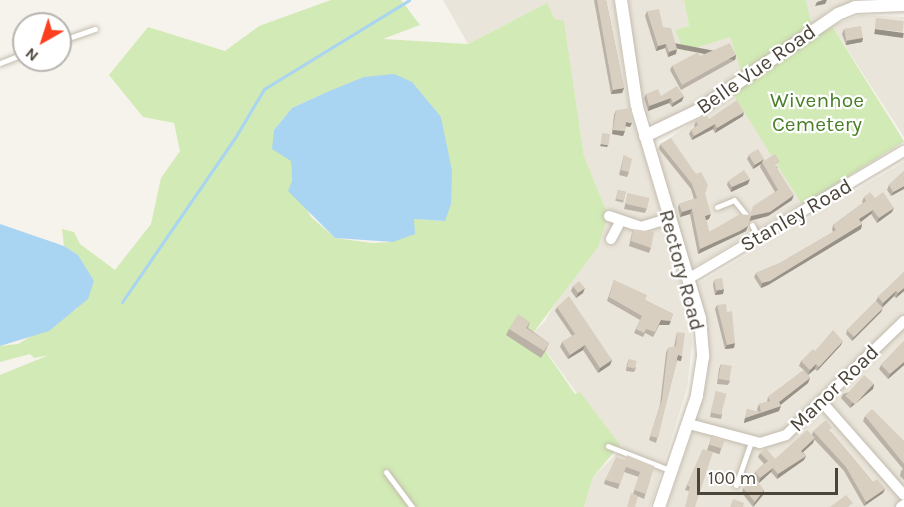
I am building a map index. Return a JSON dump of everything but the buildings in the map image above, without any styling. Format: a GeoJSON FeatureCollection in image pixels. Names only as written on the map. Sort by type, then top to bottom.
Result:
{"type":"FeatureCollection","features":[{"type":"Feature","properties":{"kind":"street","name":"Rectory Road"},"geometry":{"type":"LineString","coordinates":[[621,0],[630,74],[668,219],[700,319],[703,357],[689,424],[674,471],[659,507]]}},
{"type":"Feature","properties":{"kind":"street","name":"Belle Vue Road"},"geometry":{"type":"LineString","coordinates":[[645,136],[697,111],[838,14],[855,7],[904,5]]}},
{"type":"Feature","properties":{"kind":"street","name":"Stanley Road"},"geometry":{"type":"LineString","coordinates":[[688,279],[904,151]]}},
{"type":"Feature","properties":{"kind":"street"},"geometry":{"type":"LineString","coordinates":[[609,216],[620,222],[640,227],[668,219]]}},
{"type":"Feature","properties":{"kind":"street"},"geometry":{"type":"LineString","coordinates":[[611,239],[620,222]]}},
{"type":"Feature","properties":{"kind":"street","name":"Manor Road"},"geometry":{"type":"LineString","coordinates":[[689,424],[751,442],[773,441],[786,435],[904,321]]}},
{"type":"Feature","properties":{"kind":"street"},"geometry":{"type":"LineString","coordinates":[[821,401],[904,495]]}},
{"type":"Feature","properties":{"kind":"lane"},"geometry":{"type":"LineString","coordinates":[[72,37],[94,29]]}},
{"type":"Feature","properties":{"kind":"lane"},"geometry":{"type":"LineString","coordinates":[[717,207],[734,200],[746,215]]}},
{"type":"Feature","properties":{"kind":"lane"},"geometry":{"type":"LineString","coordinates":[[752,225],[759,238]]}},
{"type":"Feature","properties":{"kind":"lane"},"geometry":{"type":"LineString","coordinates":[[736,485],[751,442]]}},
{"type":"Feature","properties":{"kind":"lane"},"geometry":{"type":"LineString","coordinates":[[608,446],[674,471]]}},
{"type":"Feature","properties":{"kind":"lane"},"geometry":{"type":"LineString","coordinates":[[386,472],[412,507]]}},
{"type":"Feature","properties":{"kind":"shaded area"},"geometry":{"type":"Polygon","coordinates":[[[443,0],[614,0],[628,100],[687,301],[692,343],[687,388],[650,507],[584,507],[593,477],[619,451],[533,333],[545,321],[608,215],[584,156],[564,22],[555,19],[547,3],[468,44],[443,0]]]}},
{"type":"Feature","properties":{"kind":"shaded area"},"geometry":{"type":"Polygon","coordinates":[[[628,0],[684,0],[689,26],[675,30],[685,52],[730,37],[742,74],[664,124],[654,125],[643,110],[628,0]]]}},
{"type":"Feature","properties":{"kind":"shaded area"},"geometry":{"type":"Polygon","coordinates":[[[806,0],[861,0],[829,10],[812,25],[806,0]]]}},
{"type":"Feature","properties":{"kind":"shaded area"},"geometry":{"type":"Polygon","coordinates":[[[859,15],[904,17],[904,137],[832,26],[859,15]]]}},
{"type":"Feature","properties":{"kind":"shaded area"},"geometry":{"type":"Polygon","coordinates":[[[732,93],[805,201],[692,268],[654,153],[659,146],[732,93]]]}},
{"type":"Feature","properties":{"kind":"shaded area"},"geometry":{"type":"Polygon","coordinates":[[[904,162],[904,507],[667,507],[692,433],[703,382],[696,285],[904,162]]]}},
{"type":"Feature","properties":{"kind":"green space"},"geometry":{"type":"Polygon","coordinates":[[[331,0],[401,0],[420,25],[383,39],[468,44],[547,3],[555,19],[564,21],[584,156],[608,215],[598,247],[533,333],[575,394],[580,392],[620,445],[593,477],[584,507],[0,507],[0,375],[49,355],[34,358],[30,354],[0,362],[0,346],[18,344],[77,309],[78,255],[64,246],[62,229],[74,232],[80,244],[115,270],[151,224],[161,178],[180,151],[174,123],[143,117],[109,75],[148,27],[225,51],[259,26],[331,0]],[[327,92],[292,108],[274,130],[291,160],[292,181],[311,217],[335,238],[372,243],[393,242],[414,219],[444,221],[451,190],[441,117],[327,92]]]}},
{"type":"Feature","properties":{"kind":"green space"},"geometry":{"type":"Polygon","coordinates":[[[684,0],[806,0],[812,25],[742,74],[730,37],[684,52],[675,30],[689,26],[684,0]]]}},
{"type":"Feature","properties":{"kind":"green space","name":"Wivenhoe Cemetery"},"geometry":{"type":"Polygon","coordinates":[[[832,26],[904,141],[802,205],[730,90],[832,26]]]}},
{"type":"Feature","properties":{"kind":"water"},"geometry":{"type":"Polygon","coordinates":[[[394,74],[412,82],[441,117],[452,171],[451,204],[445,221],[414,219],[415,234],[393,242],[335,238],[288,191],[292,181],[291,161],[272,149],[274,130],[292,108],[364,77],[394,74]]]}},
{"type":"Feature","properties":{"kind":"water"},"geometry":{"type":"Polygon","coordinates":[[[0,224],[64,246],[78,255],[94,281],[88,299],[49,331],[0,346],[0,224]]]}},
{"type":"Feature","properties":{"kind":"waterway"},"geometry":{"type":"LineString","coordinates":[[122,302],[236,136],[264,89],[409,0]]}}]}
